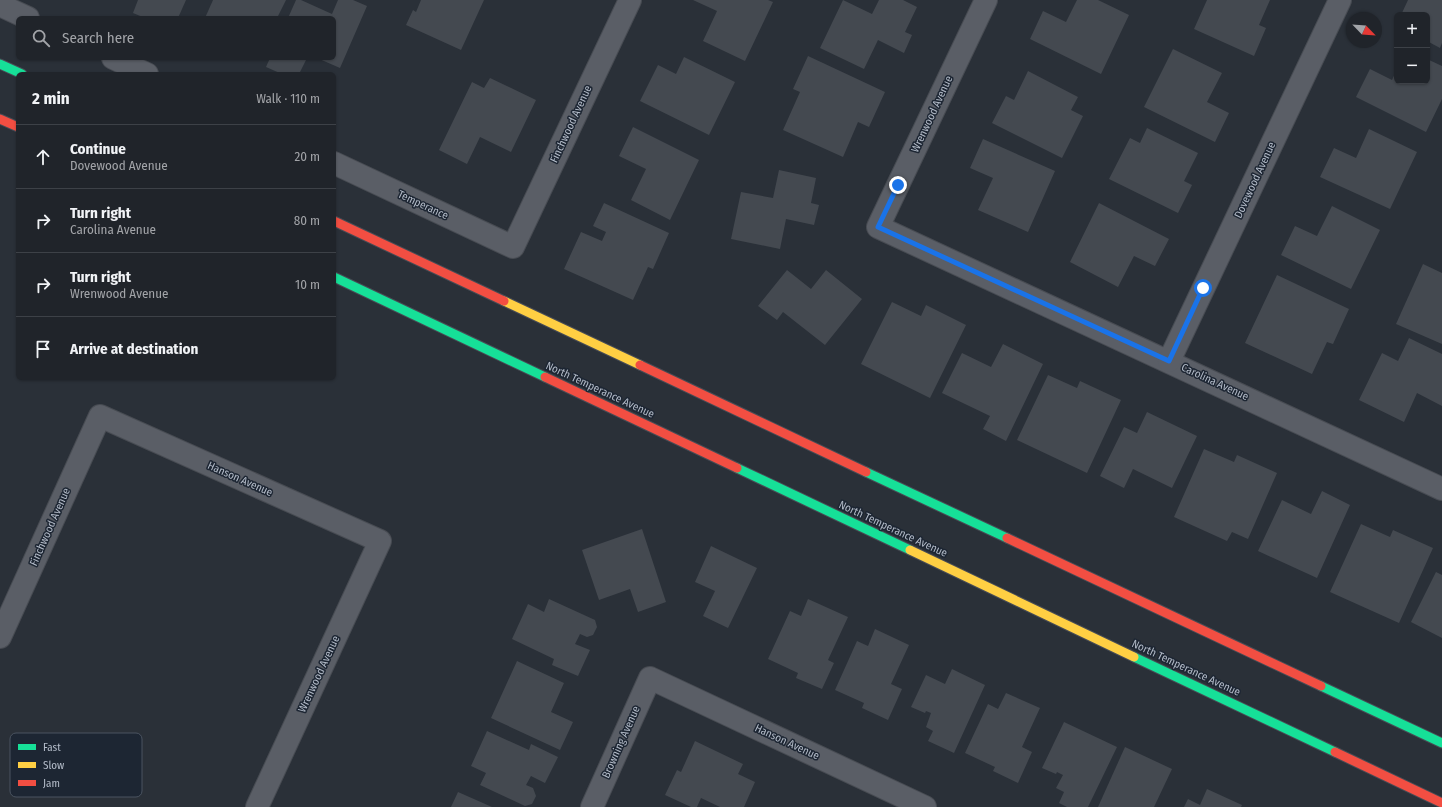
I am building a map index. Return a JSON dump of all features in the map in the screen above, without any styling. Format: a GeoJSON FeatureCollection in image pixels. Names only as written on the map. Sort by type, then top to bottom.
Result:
{"type":"FeatureCollection","features":[{"type":"Feature","properties":{"kind":"main road"},"geometry":{"type":"LineString","coordinates":[[0,64],[18,72]]}},
{"type":"Feature","properties":{"kind":"main road"},"geometry":{"type":"LineString","coordinates":[[0,119],[16,126]]}},
{"type":"Feature","properties":{"kind":"main road"},"geometry":{"type":"LineString","coordinates":[[336,222],[1442,743]]}},
{"type":"Feature","properties":{"kind":"main road","name":"North Temperance Avenue"},"geometry":{"type":"LineString","coordinates":[[336,278],[1442,803]]}},
{"type":"Feature","properties":{"kind":"street","name":"Finchwood Avenue"},"geometry":{"type":"LineString","coordinates":[[512,247],[630,0]]}},
{"type":"Feature","properties":{"kind":"street","name":"Wrenwood Avenue"},"geometry":{"type":"LineString","coordinates":[[878,227],[986,0]]}},
{"type":"Feature","properties":{"kind":"street","name":"Dovewood Avenue"},"geometry":{"type":"LineString","coordinates":[[1169,361],[1340,0]]}},
{"type":"Feature","properties":{"kind":"street"},"geometry":{"type":"LineString","coordinates":[[0,4],[24,16]]}},
{"type":"Feature","properties":{"kind":"street"},"geometry":{"type":"LineString","coordinates":[[117,60],[143,72]]}},
{"type":"Feature","properties":{"kind":"street","name":"Temperance"},"geometry":{"type":"LineString","coordinates":[[336,164],[512,247]]}},
{"type":"Feature","properties":{"kind":"street","name":"Carolina Avenue"},"geometry":{"type":"LineString","coordinates":[[878,227],[1442,489]]}},
{"type":"Feature","properties":{"kind":"street","name":"Finchwood Avenue"},"geometry":{"type":"LineString","coordinates":[[0,637],[100,416]]}},
{"type":"Feature","properties":{"kind":"street","name":"Hanson Avenue"},"geometry":{"type":"LineString","coordinates":[[100,416],[380,541]]}},
{"type":"Feature","properties":{"kind":"street","name":"Wrenwood Avenue"},"geometry":{"type":"LineString","coordinates":[[257,807],[380,541]]}},
{"type":"Feature","properties":{"kind":"street","name":"Hanson Avenue"},"geometry":{"type":"LineString","coordinates":[[650,678],[925,807]]}},
{"type":"Feature","properties":{"kind":"street","name":"Browning Avenue"},"geometry":{"type":"LineString","coordinates":[[592,807],[650,678]]}},
{"type":"Feature","properties":{"kind":"building"},"geometry":{"type":"Polygon","coordinates":[[[138,0],[186,0],[179,16],[140,16],[133,13],[138,0]]]}},
{"type":"Feature","properties":{"kind":"building"},"geometry":{"type":"Polygon","coordinates":[[[213,0],[286,0],[278,16],[206,16],[213,0]]]}},
{"type":"Feature","properties":{"kind":"building"},"geometry":{"type":"Polygon","coordinates":[[[296,0],[301,0],[332,14],[338,0],[353,0],[367,6],[340,68],[322,60],[336,60],[336,16],[289,16],[296,0]]]}},
{"type":"Feature","properties":{"kind":"building"},"geometry":{"type":"Polygon","coordinates":[[[421,0],[484,0],[461,50],[406,25],[413,10],[416,12],[421,0]]]}},
{"type":"Feature","properties":{"kind":"building"},"geometry":{"type":"Polygon","coordinates":[[[693,0],[768,0],[773,2],[745,61],[703,41],[717,11],[693,0]]]}},
{"type":"Feature","properties":{"kind":"building"},"geometry":{"type":"Polygon","coordinates":[[[843,0],[872,14],[879,0],[903,0],[917,7],[905,32],[912,35],[904,53],[878,40],[864,69],[820,48],[843,0]]]}},
{"type":"Feature","properties":{"kind":"building"},"geometry":{"type":"Polygon","coordinates":[[[1077,0],[1098,0],[1129,15],[1101,74],[1030,39],[1043,11],[1066,22],[1077,0]]]}},
{"type":"Feature","properties":{"kind":"building"},"geometry":{"type":"Polygon","coordinates":[[[1207,0],[1270,0],[1259,25],[1266,28],[1254,56],[1194,29],[1207,0]]]}},
{"type":"Feature","properties":{"kind":"building"},"geometry":{"type":"Polygon","coordinates":[[[1408,0],[1442,0],[1442,43],[1440,48],[1430,43],[1430,12],[1402,12],[1408,0]]]}},
{"type":"Feature","properties":{"kind":"building"},"geometry":{"type":"Polygon","coordinates":[[[1173,49],[1222,73],[1207,102],[1229,113],[1215,142],[1144,107],[1173,49]]]}},
{"type":"Feature","properties":{"kind":"building"},"geometry":{"type":"Polygon","coordinates":[[[808,56],[885,92],[869,127],[858,122],[843,157],[783,130],[800,92],[793,89],[808,56]]]}},
{"type":"Feature","properties":{"kind":"building"},"geometry":{"type":"Polygon","coordinates":[[[684,57],[735,82],[709,135],[640,101],[658,65],[676,74],[684,57]]]}},
{"type":"Feature","properties":{"kind":"building"},"geometry":{"type":"Polygon","coordinates":[[[269,60],[306,60],[300,72],[277,72],[266,67],[269,60]]]}},
{"type":"Feature","properties":{"kind":"building"},"geometry":{"type":"Polygon","coordinates":[[[1430,60],[1442,66],[1442,99],[1426,132],[1356,97],[1370,69],[1392,80],[1394,76],[1394,84],[1430,84],[1430,60]]]}},
{"type":"Feature","properties":{"kind":"building"},"geometry":{"type":"Polygon","coordinates":[[[1028,71],[1078,97],[1071,110],[1083,116],[1062,158],[992,123],[1006,96],[1014,100],[1028,71]]]}},
{"type":"Feature","properties":{"kind":"building"},"geometry":{"type":"Polygon","coordinates":[[[490,78],[536,100],[511,152],[480,137],[467,164],[439,150],[472,82],[484,88],[490,78]]]}},
{"type":"Feature","properties":{"kind":"building"},"geometry":{"type":"Polygon","coordinates":[[[633,127],[699,160],[670,220],[631,200],[646,169],[619,156],[633,127]]]}},
{"type":"Feature","properties":{"kind":"building"},"geometry":{"type":"Polygon","coordinates":[[[1147,128],[1198,153],[1184,181],[1192,185],[1178,213],[1109,179],[1130,138],[1140,143],[1147,128]]]}},
{"type":"Feature","properties":{"kind":"building"},"geometry":{"type":"Polygon","coordinates":[[[1369,129],[1417,152],[1390,209],[1320,177],[1334,148],[1356,158],[1369,129]]]}},
{"type":"Feature","properties":{"kind":"building"},"geometry":{"type":"Polygon","coordinates":[[[983,139],[1055,171],[1028,232],[978,210],[993,178],[970,168],[983,139]]]}},
{"type":"Feature","properties":{"kind":"building"},"geometry":{"type":"Polygon","coordinates":[[[779,170],[816,178],[811,203],[819,205],[814,225],[786,219],[780,249],[731,239],[741,192],[773,198],[779,170]]]}},
{"type":"Feature","properties":{"kind":"building"},"geometry":{"type":"Polygon","coordinates":[[[604,203],[669,233],[653,269],[648,267],[633,300],[564,269],[581,232],[602,241],[606,232],[593,226],[604,203]]]}},
{"type":"Feature","properties":{"kind":"building"},"geometry":{"type":"Polygon","coordinates":[[[1099,203],[1169,239],[1155,266],[1134,256],[1118,287],[1070,262],[1099,203]]]}},
{"type":"Feature","properties":{"kind":"building"},"geometry":{"type":"Polygon","coordinates":[[[1332,206],[1380,230],[1351,289],[1281,255],[1295,226],[1317,236],[1332,206]]]}},
{"type":"Feature","properties":{"kind":"building"},"geometry":{"type":"Polygon","coordinates":[[[1423,264],[1442,273],[1442,344],[1396,324],[1423,264]]]}},
{"type":"Feature","properties":{"kind":"building"},"geometry":{"type":"Polygon","coordinates":[[[787,270],[811,289],[826,270],[862,299],[825,345],[783,312],[777,320],[758,306],[787,270]]]}},
{"type":"Feature","properties":{"kind":"building"},"geometry":{"type":"Polygon","coordinates":[[[1277,275],[1349,309],[1333,344],[1327,342],[1312,374],[1245,343],[1277,275]]]}},
{"type":"Feature","properties":{"kind":"building"},"geometry":{"type":"Polygon","coordinates":[[[892,302],[921,316],[926,305],[966,325],[930,398],[861,364],[892,302]]]}},
{"type":"Feature","properties":{"kind":"building"},"geometry":{"type":"Polygon","coordinates":[[[1409,338],[1442,354],[1442,406],[1417,393],[1404,422],[1359,400],[1382,353],[1398,361],[1409,338]]]}},
{"type":"Feature","properties":{"kind":"building"},"geometry":{"type":"Polygon","coordinates":[[[1003,344],[1043,364],[1006,441],[983,429],[990,416],[942,393],[962,353],[991,367],[1003,344]]]}},
{"type":"Feature","properties":{"kind":"building"},"geometry":{"type":"Polygon","coordinates":[[[1048,375],[1077,388],[1080,381],[1121,400],[1087,473],[1017,440],[1048,375]]]}},
{"type":"Feature","properties":{"kind":"building"},"geometry":{"type":"Polygon","coordinates":[[[1147,412],[1197,436],[1172,488],[1133,469],[1124,488],[1100,476],[1124,427],[1137,433],[1147,412]]]}},
{"type":"Feature","properties":{"kind":"building"},"geometry":{"type":"Polygon","coordinates":[[[1204,449],[1234,462],[1237,455],[1277,473],[1248,539],[1232,532],[1227,541],[1174,517],[1204,449]]]}},
{"type":"Feature","properties":{"kind":"building"},"geometry":{"type":"Polygon","coordinates":[[[1322,491],[1350,505],[1317,578],[1258,551],[1282,500],[1311,514],[1322,491]]]}},
{"type":"Feature","properties":{"kind":"building"},"geometry":{"type":"Polygon","coordinates":[[[1361,524],[1390,537],[1393,530],[1433,548],[1399,623],[1330,592],[1361,524]]]}},
{"type":"Feature","properties":{"kind":"building"},"geometry":{"type":"Polygon","coordinates":[[[642,529],[666,602],[638,612],[630,589],[599,600],[582,550],[642,529]]]}},
{"type":"Feature","properties":{"kind":"building"},"geometry":{"type":"Polygon","coordinates":[[[711,546],[757,568],[728,628],[703,616],[715,591],[695,582],[711,546]]]}},
{"type":"Feature","properties":{"kind":"building"},"geometry":{"type":"Polygon","coordinates":[[[1436,572],[1442,575],[1442,638],[1411,622],[1436,572]]]}},
{"type":"Feature","properties":{"kind":"building"},"geometry":{"type":"Polygon","coordinates":[[[549,599],[595,620],[597,627],[593,635],[587,637],[580,634],[575,644],[590,650],[578,676],[552,665],[554,659],[512,639],[528,604],[544,612],[549,599]]]}},
{"type":"Feature","properties":{"kind":"building"},"geometry":{"type":"Polygon","coordinates":[[[808,599],[848,617],[828,660],[834,663],[822,689],[796,678],[798,673],[768,659],[790,611],[801,616],[808,599]]]}},
{"type":"Feature","properties":{"kind":"building"},"geometry":{"type":"Polygon","coordinates":[[[875,629],[909,645],[891,684],[902,689],[888,720],[862,708],[864,703],[835,690],[857,641],[868,646],[875,629]]]}},
{"type":"Feature","properties":{"kind":"building"},"geometry":{"type":"Polygon","coordinates":[[[517,661],[564,683],[551,712],[573,722],[560,750],[491,718],[517,661]]]}},
{"type":"Feature","properties":{"kind":"building"},"geometry":{"type":"Polygon","coordinates":[[[952,669],[985,685],[954,753],[928,741],[933,731],[926,727],[931,713],[926,711],[925,713],[911,707],[926,675],[945,684],[952,669]]]}},
{"type":"Feature","properties":{"kind":"building"},"geometry":{"type":"Polygon","coordinates":[[[1006,693],[1040,708],[1022,747],[1032,752],[1018,783],[993,771],[995,767],[965,753],[988,704],[998,709],[1006,693]]]}},
{"type":"Feature","properties":{"kind":"building"},"geometry":{"type":"Polygon","coordinates":[[[1064,722],[1117,747],[1088,807],[1067,807],[1059,803],[1064,792],[1056,788],[1063,775],[1057,772],[1056,774],[1042,768],[1064,722]]]}},
{"type":"Feature","properties":{"kind":"building"},"geometry":{"type":"Polygon","coordinates":[[[487,731],[529,750],[531,744],[558,757],[545,783],[531,776],[526,785],[533,788],[536,796],[532,804],[525,806],[480,785],[486,773],[471,766],[487,731]]]}},
{"type":"Feature","properties":{"kind":"building"},"geometry":{"type":"Polygon","coordinates":[[[695,741],[743,764],[738,774],[755,782],[744,807],[720,807],[701,798],[697,807],[691,807],[665,795],[677,770],[681,772],[695,741]]]}},
{"type":"Feature","properties":{"kind":"building"},"geometry":{"type":"Polygon","coordinates":[[[1125,747],[1172,769],[1154,807],[1098,807],[1125,747]]]}},
{"type":"Feature","properties":{"kind":"building"},"geometry":{"type":"Polygon","coordinates":[[[1207,789],[1242,805],[1241,807],[1184,807],[1188,799],[1200,805],[1207,789]]]}},
{"type":"Feature","properties":{"kind":"building"},"geometry":{"type":"Polygon","coordinates":[[[458,792],[492,807],[451,807],[458,792]]]}},
{"type":"Feature","properties":{"kind":"traffic: fast"},"geometry":{"type":"LineString","coordinates":[[0,64],[18,72]]}},
{"type":"Feature","properties":{"kind":"traffic: fast"},"geometry":{"type":"LineString","coordinates":[[336,278],[545,377]]}},
{"type":"Feature","properties":{"kind":"traffic: fast"},"geometry":{"type":"LineString","coordinates":[[737,468],[910,550]]}},
{"type":"Feature","properties":{"kind":"traffic: fast"},"geometry":{"type":"LineString","coordinates":[[866,472],[1007,538]]}},
{"type":"Feature","properties":{"kind":"traffic: fast"},"geometry":{"type":"LineString","coordinates":[[1134,657],[1335,752]]}},
{"type":"Feature","properties":{"kind":"traffic: fast"},"geometry":{"type":"LineString","coordinates":[[1321,686],[1442,743]]}},
{"type":"Feature","properties":{"kind":"traffic: slow"},"geometry":{"type":"LineString","coordinates":[[504,301],[640,365]]}},
{"type":"Feature","properties":{"kind":"traffic: slow"},"geometry":{"type":"LineString","coordinates":[[910,550],[1134,657]]}},
{"type":"Feature","properties":{"kind":"traffic: jam"},"geometry":{"type":"LineString","coordinates":[[0,119],[16,126]]}},
{"type":"Feature","properties":{"kind":"traffic: jam"},"geometry":{"type":"LineString","coordinates":[[336,222],[504,301]]}},
{"type":"Feature","properties":{"kind":"traffic: jam"},"geometry":{"type":"LineString","coordinates":[[640,365],[866,472]]}},
{"type":"Feature","properties":{"kind":"traffic: jam"},"geometry":{"type":"LineString","coordinates":[[545,377],[737,468]]}},
{"type":"Feature","properties":{"kind":"traffic: jam"},"geometry":{"type":"LineString","coordinates":[[1007,538],[1321,686]]}},
{"type":"Feature","properties":{"kind":"traffic: jam"},"geometry":{"type":"LineString","coordinates":[[1335,752],[1442,803]]}},
{"type":"Feature","properties":{"kind":"route"},"geometry":{"type":"LineString","coordinates":[[898,185],[878,227],[1169,361],[1203,288]]}}]}
